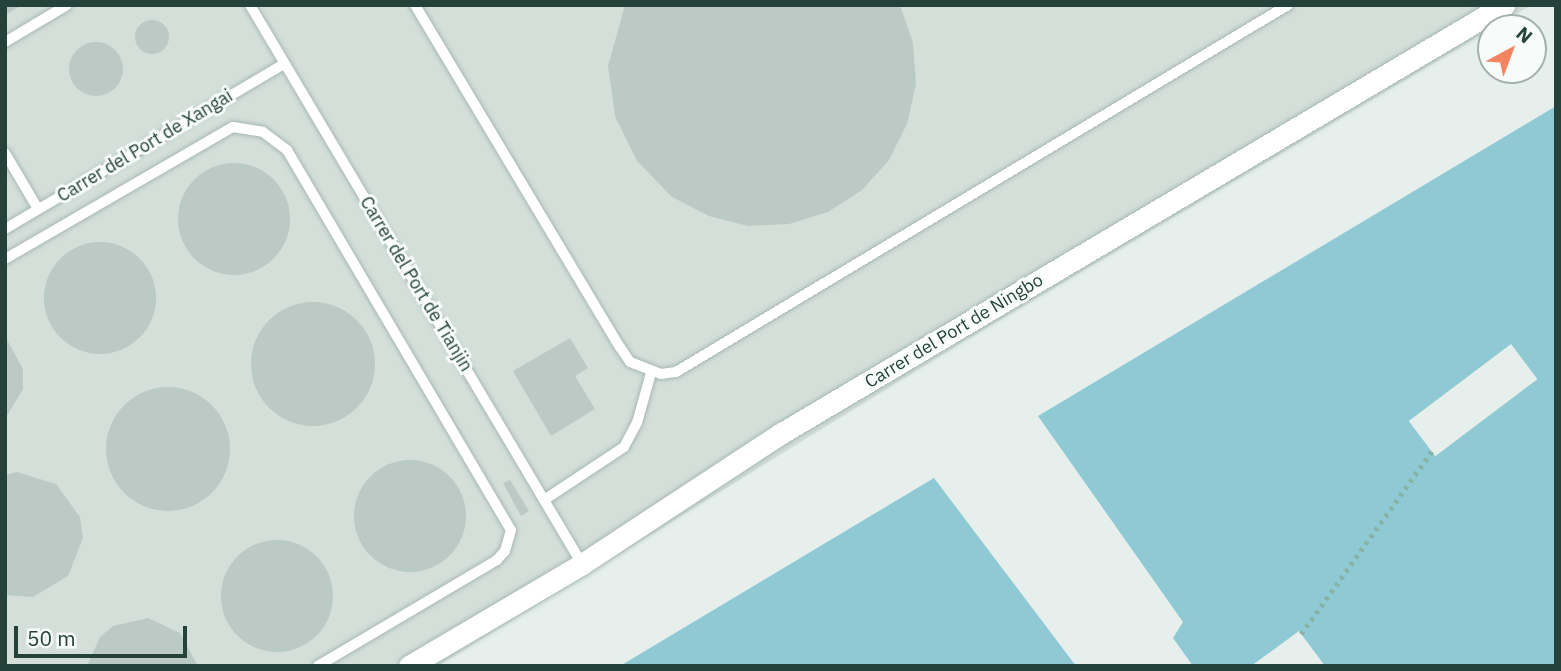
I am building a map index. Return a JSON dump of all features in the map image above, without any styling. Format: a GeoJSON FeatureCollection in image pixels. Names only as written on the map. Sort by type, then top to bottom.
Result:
{"type":"FeatureCollection","features":[{"type":"Feature","properties":{"kind":"street","name":"Carrer del Port de Ningbo"},"geometry":{"type":"LineString","coordinates":[[409,666],[582,564],[780,434],[1504,5]]}},
{"type":"Feature","properties":{"kind":"lane"},"geometry":{"type":"LineString","coordinates":[[5,42],[67,5]]}},
{"type":"Feature","properties":{"kind":"lane","name":"Carrer del Port de Tianjin"},"geometry":{"type":"LineString","coordinates":[[250,5],[582,564]]}},
{"type":"Feature","properties":{"kind":"lane"},"geometry":{"type":"LineString","coordinates":[[415,5],[620,347],[630,362],[651,373],[677,372],[1288,5]]}},
{"type":"Feature","properties":{"kind":"lane","name":"Carrer del Port de Xangai"},"geometry":{"type":"LineString","coordinates":[[5,229],[284,64]]}},
{"type":"Feature","properties":{"kind":"lane"},"geometry":{"type":"LineString","coordinates":[[5,259],[233,127],[263,132],[286,150],[511,530],[505,551],[496,560],[318,666]]}},
{"type":"Feature","properties":{"kind":"lane"},"geometry":{"type":"LineString","coordinates":[[5,153],[38,209]]}},
{"type":"Feature","properties":{"kind":"lane"},"geometry":{"type":"LineString","coordinates":[[544,500],[624,447],[637,423],[651,373]]}},
{"type":"Feature","properties":{"kind":"path"},"geometry":{"type":"LineString","coordinates":[[1301,634],[1432,452]]}},
{"type":"Feature","properties":{"kind":"shaded area"},"geometry":{"type":"Polygon","coordinates":[[[5,5],[1532,5],[1517,14],[1477,14],[1477,38],[968,339],[438,666],[5,666],[5,5]]]}},
{"type":"Feature","properties":{"kind":"water"},"geometry":{"type":"Polygon","coordinates":[[[1556,106],[1556,666],[1325,666],[1299,631],[1251,666],[1193,666],[1173,638],[1183,622],[1038,416],[1556,106]]]}},
{"type":"Feature","properties":{"kind":"water"},"geometry":{"type":"Polygon","coordinates":[[[934,478],[1076,666],[620,666],[934,478]]]}},
{"type":"Feature","properties":{"kind":"pier"},"geometry":{"type":"Polygon","coordinates":[[[1511,344],[1537,379],[1435,456],[1409,421],[1511,344]]]}},
{"type":"Feature","properties":{"kind":"building"},"geometry":{"type":"Polygon","coordinates":[[[5,5],[22,5],[5,15],[5,5]]]}},
{"type":"Feature","properties":{"kind":"building"},"geometry":{"type":"Polygon","coordinates":[[[625,5],[900,5],[913,43],[916,84],[907,124],[889,160],[862,190],[828,212],[789,224],[748,226],[709,216],[672,197],[637,161],[615,116],[608,66],[625,5]]]}},
{"type":"Feature","properties":{"kind":"building"},"geometry":{"type":"Polygon","coordinates":[[[152,20],[164,25],[169,37],[164,49],[152,54],[140,49],[135,37],[140,25],[152,20]]]}},
{"type":"Feature","properties":{"kind":"building"},"geometry":{"type":"Polygon","coordinates":[[[101,42],[111,46],[119,54],[123,69],[119,84],[111,92],[91,96],[81,92],[73,84],[69,64],[73,54],[81,46],[101,42]]]}},
{"type":"Feature","properties":{"kind":"building"},"geometry":{"type":"Polygon","coordinates":[[[234,163],[255,167],[274,179],[286,198],[290,219],[286,240],[274,259],[255,271],[234,275],[213,271],[194,259],[182,240],[178,219],[182,198],[194,179],[213,167],[234,163]]]}},
{"type":"Feature","properties":{"kind":"building"},"geometry":{"type":"Polygon","coordinates":[[[100,242],[122,246],[140,258],[152,276],[156,298],[152,320],[140,338],[122,350],[100,354],[78,350],[60,338],[48,320],[44,298],[48,276],[60,258],[78,246],[100,242]]]}},
{"type":"Feature","properties":{"kind":"building"},"geometry":{"type":"Polygon","coordinates":[[[313,302],[337,307],[357,320],[370,340],[375,364],[370,388],[357,408],[337,421],[313,426],[289,421],[269,408],[256,388],[251,364],[256,340],[269,320],[289,307],[313,302]]]}},
{"type":"Feature","properties":{"kind":"building"},"geometry":{"type":"Polygon","coordinates":[[[5,336],[23,369],[23,389],[5,419],[5,336]]]}},
{"type":"Feature","properties":{"kind":"building"},"geometry":{"type":"Polygon","coordinates":[[[570,338],[588,368],[575,376],[595,409],[551,436],[513,371],[570,338]]]}},
{"type":"Feature","properties":{"kind":"building"},"geometry":{"type":"Polygon","coordinates":[[[168,387],[192,392],[212,405],[225,425],[230,449],[225,473],[212,493],[192,506],[168,511],[144,506],[124,493],[111,473],[106,449],[111,425],[124,405],[144,392],[168,387]]]}},
{"type":"Feature","properties":{"kind":"building"},"geometry":{"type":"Polygon","coordinates":[[[410,460],[431,464],[450,476],[462,495],[466,516],[462,537],[450,556],[431,568],[410,572],[389,568],[370,556],[358,537],[354,516],[358,495],[370,476],[389,464],[410,460]]]}},
{"type":"Feature","properties":{"kind":"building"},"geometry":{"type":"Polygon","coordinates":[[[17,472],[56,484],[80,517],[83,538],[68,576],[33,597],[5,595],[5,475],[17,472]]]}},
{"type":"Feature","properties":{"kind":"building"},"geometry":{"type":"Polygon","coordinates":[[[510,480],[529,511],[521,516],[503,483],[510,480]]]}},
{"type":"Feature","properties":{"kind":"building"},"geometry":{"type":"Polygon","coordinates":[[[277,540],[298,544],[317,556],[329,575],[333,596],[329,617],[317,636],[298,648],[277,652],[256,648],[237,636],[225,617],[221,596],[225,575],[237,556],[256,544],[277,540]]]}},
{"type":"Feature","properties":{"kind":"building"},"geometry":{"type":"Polygon","coordinates":[[[148,618],[180,633],[198,666],[87,666],[100,637],[113,626],[148,618]]]}}]}
